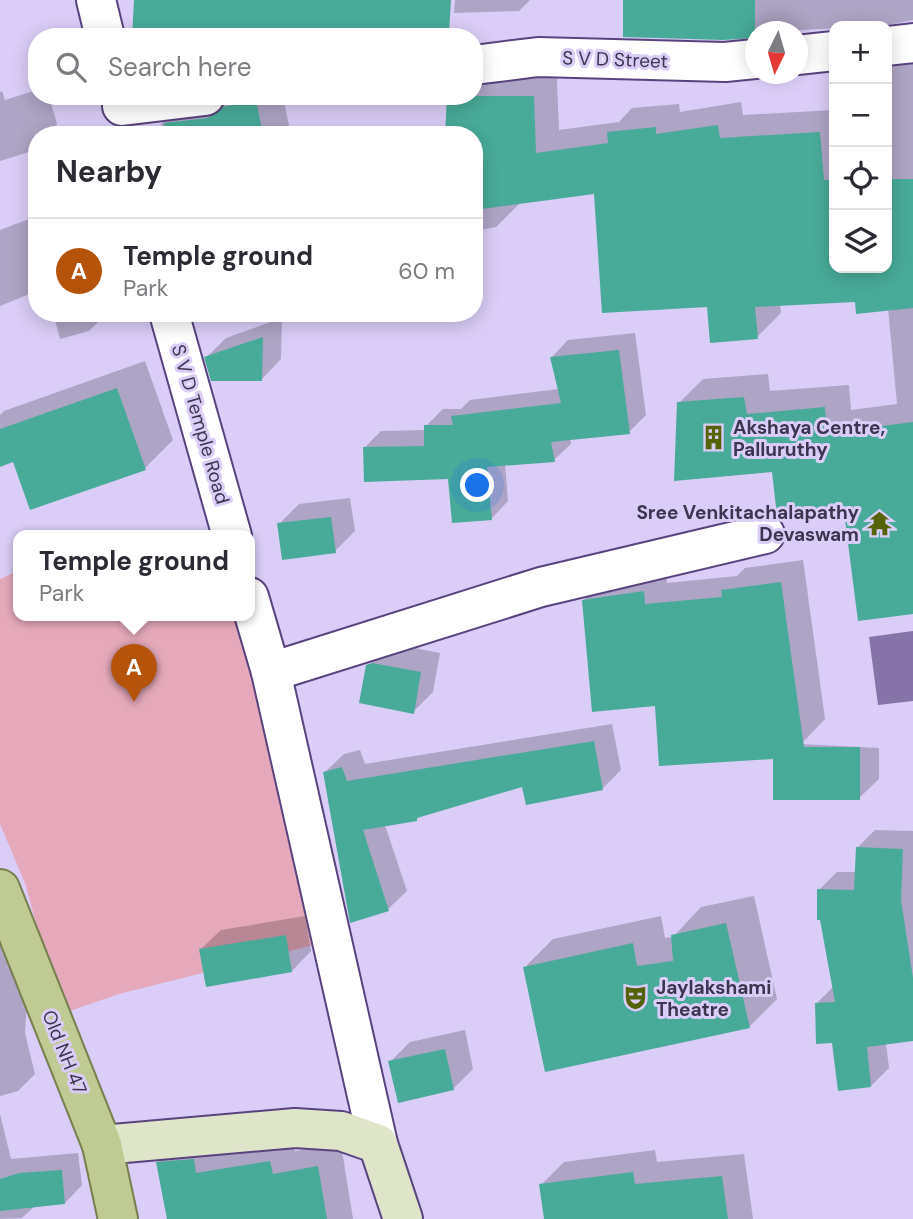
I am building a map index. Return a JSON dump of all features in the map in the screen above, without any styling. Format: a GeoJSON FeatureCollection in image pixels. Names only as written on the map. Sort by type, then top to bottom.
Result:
{"type":"FeatureCollection","features":[{"type":"Feature","properties":{"kind":"main road","name":"Old NH 47"},"geometry":{"type":"LineString","coordinates":[[0,888],[102,1145],[118,1219]]}},
{"type":"Feature","properties":{"kind":"main road"},"geometry":{"type":"LineString","coordinates":[[102,1145],[296,1128],[341,1131],[378,1144],[403,1219]]}},
{"type":"Feature","properties":{"kind":"street"},"geometry":{"type":"LineString","coordinates":[[96,0],[103,28]]}},
{"type":"Feature","properties":{"kind":"street"},"geometry":{"type":"LineString","coordinates":[[892,45],[913,43]]}},
{"type":"Feature","properties":{"kind":"street"},"geometry":{"type":"LineString","coordinates":[[808,54],[829,52]]}},
{"type":"Feature","properties":{"kind":"street","name":"S V D Street"},"geometry":{"type":"LineString","coordinates":[[483,64],[538,57],[724,62],[745,60]]}},
{"type":"Feature","properties":{"kind":"street"},"geometry":{"type":"LineString","coordinates":[[123,112],[159,105]]}},
{"type":"Feature","properties":{"kind":"street","name":"S V D Temple Road"},"geometry":{"type":"LineString","coordinates":[[172,322],[230,530]]}},
{"type":"Feature","properties":{"kind":"street"},"geometry":{"type":"LineString","coordinates":[[271,672],[541,587],[765,534]]}},
{"type":"Feature","properties":{"kind":"street"},"geometry":{"type":"LineString","coordinates":[[255,615],[271,672],[378,1144]]}},
{"type":"Feature","properties":{"kind":"shaded area"},"geometry":{"type":"Polygon","coordinates":[[[13,573],[13,621],[246,621],[342,938],[119,994],[61,1014],[25,883],[0,824],[0,579],[13,573]]]}},
{"type":"Feature","properties":{"kind":"shaded area"},"geometry":{"type":"Polygon","coordinates":[[[913,631],[913,701],[878,705],[869,637],[913,631]]]}},
{"type":"Feature","properties":{"kind":"building"},"geometry":{"type":"Polygon","coordinates":[[[134,0],[451,0],[449,28],[132,28],[134,0]]]}},
{"type":"Feature","properties":{"kind":"building"},"geometry":{"type":"Polygon","coordinates":[[[623,0],[755,0],[755,21],[745,21],[745,39],[623,37],[623,0]]]}},
{"type":"Feature","properties":{"kind":"building"},"geometry":{"type":"Polygon","coordinates":[[[483,96],[534,96],[536,153],[608,143],[607,132],[656,127],[656,134],[718,125],[720,138],[820,132],[824,180],[829,180],[829,273],[892,273],[892,179],[913,179],[913,308],[856,314],[855,302],[755,307],[758,339],[710,343],[707,307],[602,313],[594,194],[483,209],[483,126],[445,126],[447,105],[483,105],[483,96]]]}},
{"type":"Feature","properties":{"kind":"building"},"geometry":{"type":"Polygon","coordinates":[[[257,105],[261,126],[164,126],[164,123],[208,118],[223,107],[257,105]]]}},
{"type":"Feature","properties":{"kind":"building"},"geometry":{"type":"Polygon","coordinates":[[[263,337],[262,381],[211,381],[204,357],[263,337]]]}},
{"type":"Feature","properties":{"kind":"building"},"geometry":{"type":"Polygon","coordinates":[[[619,350],[630,434],[551,442],[555,462],[487,467],[492,520],[452,523],[448,479],[364,482],[363,447],[424,446],[424,425],[453,425],[451,416],[561,403],[550,357],[619,350]]]}},
{"type":"Feature","properties":{"kind":"building"},"geometry":{"type":"Polygon","coordinates":[[[117,388],[146,470],[30,510],[13,462],[0,467],[0,429],[117,388]]]}},
{"type":"Feature","properties":{"kind":"building"},"geometry":{"type":"Polygon","coordinates":[[[744,397],[747,414],[825,407],[827,433],[913,422],[913,614],[858,621],[844,512],[777,516],[772,472],[674,481],[677,402],[744,397]]]}},
{"type":"Feature","properties":{"kind":"building"},"geometry":{"type":"Polygon","coordinates":[[[331,517],[336,553],[282,560],[277,523],[331,517]]]}},
{"type":"Feature","properties":{"kind":"building"},"geometry":{"type":"Polygon","coordinates":[[[781,582],[804,747],[860,747],[860,800],[773,800],[773,759],[659,766],[655,706],[592,712],[582,600],[644,591],[645,604],[722,597],[721,590],[781,582]]]}},
{"type":"Feature","properties":{"kind":"building"},"geometry":{"type":"Polygon","coordinates":[[[372,663],[421,672],[414,714],[359,703],[366,665],[372,663]]]}},
{"type":"Feature","properties":{"kind":"building"},"geometry":{"type":"Polygon","coordinates":[[[594,741],[603,790],[526,805],[522,787],[417,818],[417,821],[363,830],[389,911],[350,923],[323,772],[342,767],[347,781],[594,741]]]}},
{"type":"Feature","properties":{"kind":"building"},"geometry":{"type":"Polygon","coordinates":[[[856,847],[903,849],[901,900],[913,978],[913,1041],[867,1047],[871,1087],[838,1091],[832,1043],[816,1044],[815,1003],[835,1002],[820,920],[817,920],[817,889],[854,890],[856,847]]]}},
{"type":"Feature","properties":{"kind":"building","name":"Jaylakshami Theatre"},"geometry":{"type":"Polygon","coordinates":[[[726,923],[750,1028],[545,1072],[523,967],[633,943],[637,966],[673,961],[671,935],[726,923]]]}},
{"type":"Feature","properties":{"kind":"building"},"geometry":{"type":"Polygon","coordinates":[[[286,935],[292,972],[206,987],[199,949],[286,935]]]}},
{"type":"Feature","properties":{"kind":"building"},"geometry":{"type":"Polygon","coordinates":[[[445,1049],[454,1090],[398,1103],[388,1061],[445,1049]]]}},
{"type":"Feature","properties":{"kind":"building"},"geometry":{"type":"Polygon","coordinates":[[[194,1159],[196,1173],[270,1161],[273,1174],[318,1166],[327,1219],[167,1219],[156,1162],[194,1159]]]}},
{"type":"Feature","properties":{"kind":"building"},"geometry":{"type":"Polygon","coordinates":[[[62,1170],[65,1204],[0,1211],[0,1179],[19,1173],[62,1170]]]}},
{"type":"Feature","properties":{"kind":"building"},"geometry":{"type":"Polygon","coordinates":[[[633,1172],[635,1184],[722,1176],[728,1219],[544,1219],[539,1184],[633,1172]]]}},
{"type":"Feature","properties":{"kind":"place","name":"Akshaya Centre, Palluruthy"},"geometry":{"type":"Point","coordinates":[713,438]}},
{"type":"Feature","properties":{"kind":"place","name":"Sree Venkitachalapathy Devaswam"},"geometry":{"type":"Point","coordinates":[879,523]}},
{"type":"Feature","properties":{"kind":"place","name":"Temple ground"},"geometry":{"type":"Point","coordinates":[134,702]}},
{"type":"Feature","properties":{"kind":"place","name":"Jaylakshami Theatre"},"geometry":{"type":"Point","coordinates":[636,998]}}]}
